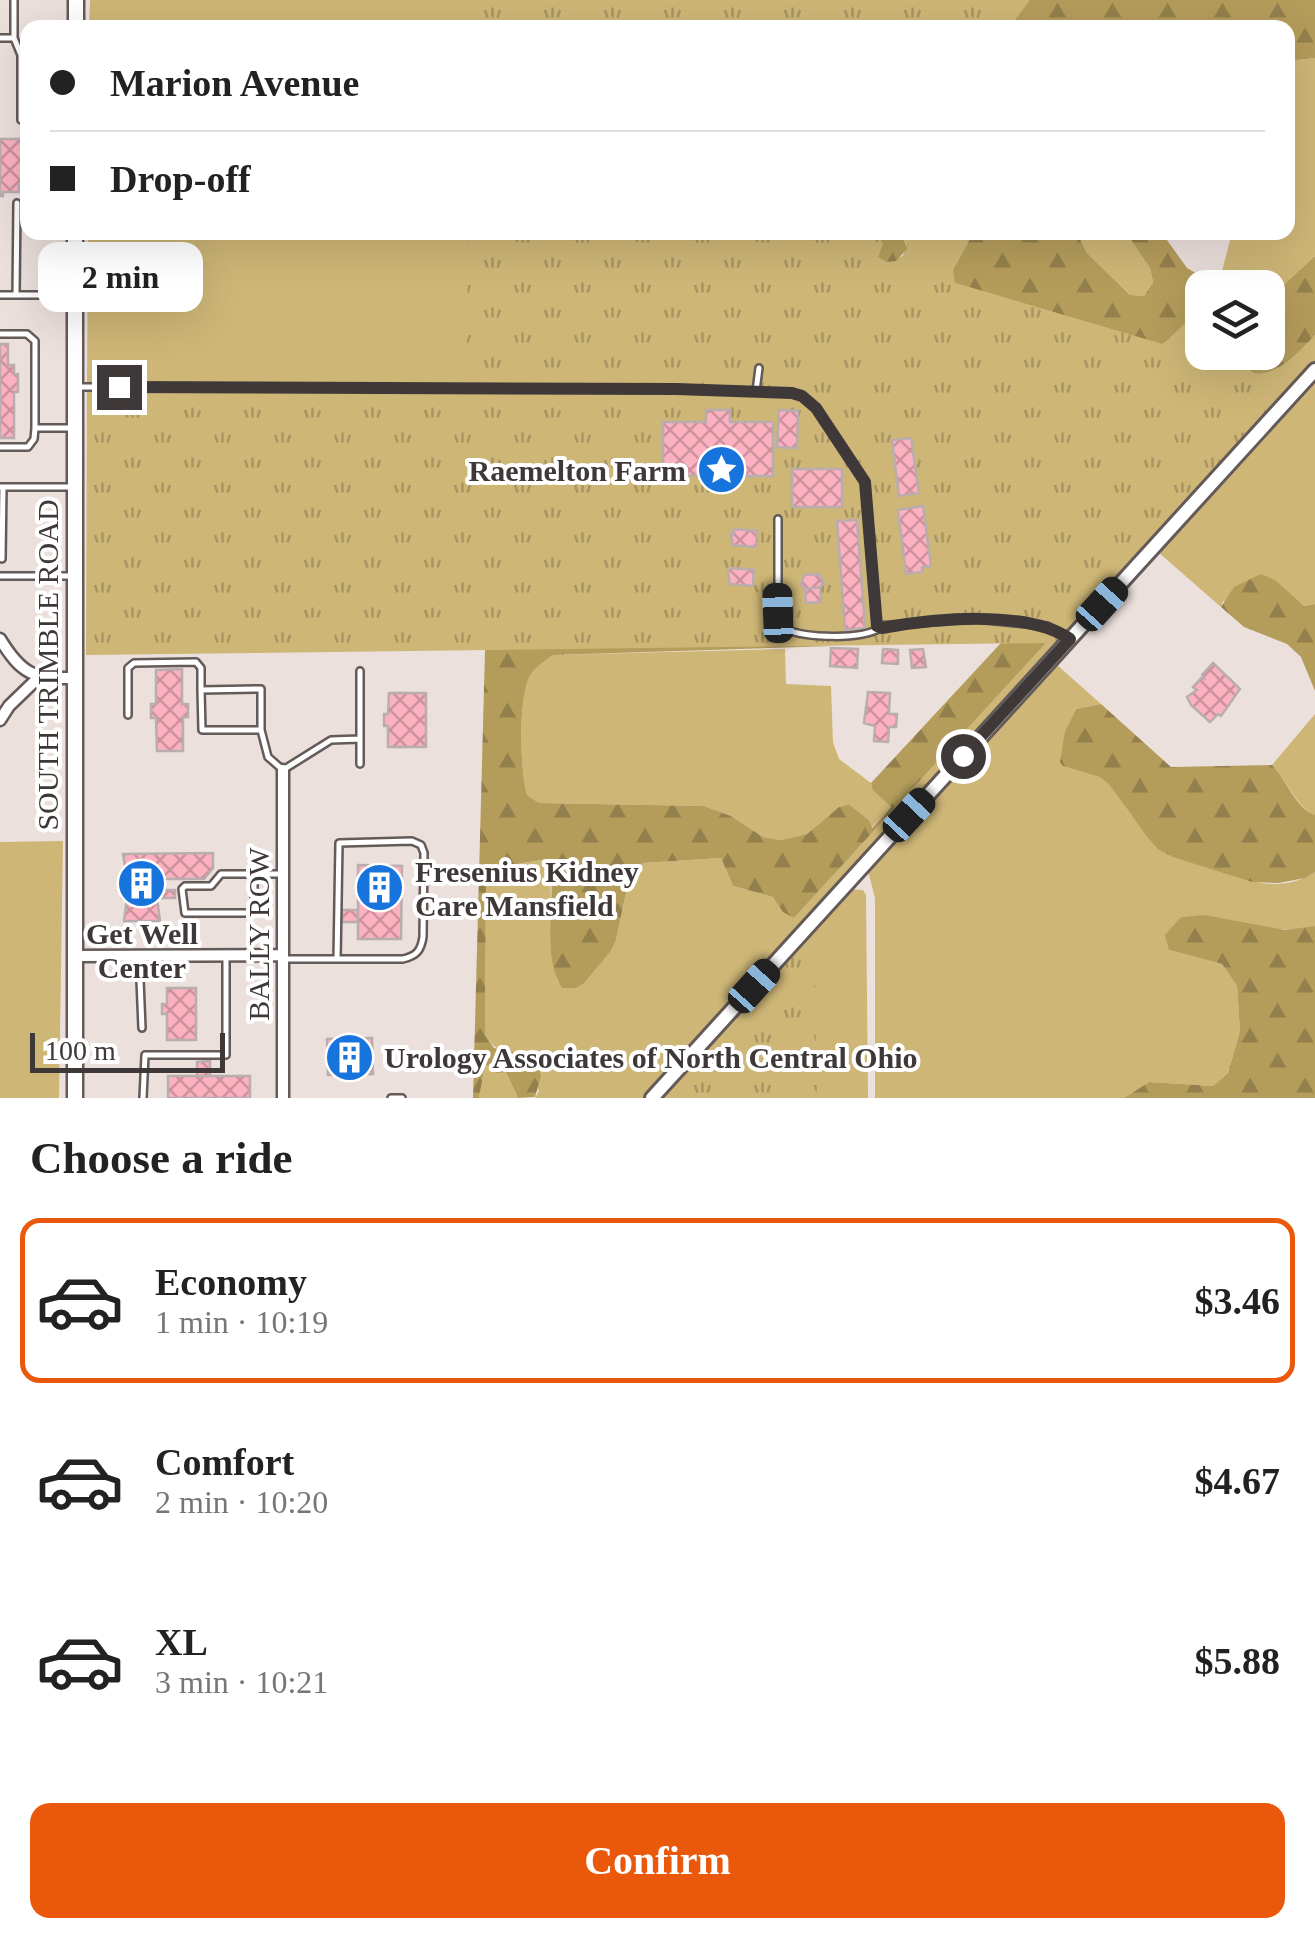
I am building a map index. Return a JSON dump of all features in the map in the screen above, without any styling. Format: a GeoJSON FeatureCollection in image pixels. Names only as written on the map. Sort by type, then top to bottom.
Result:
{"type":"FeatureCollection","features":[{"type":"Feature","properties":{"kind":"main road","name":"SOUTH TRIMBLE ROAD"},"geometry":{"type":"LineString","coordinates":[[75,1098],[76,240]]}},
{"type":"Feature","properties":{"kind":"street"},"geometry":{"type":"LineString","coordinates":[[652,1098],[1315,370]]}},
{"type":"Feature","properties":{"kind":"street"},"geometry":{"type":"LineString","coordinates":[[0,640],[15,660],[38,678],[74,678]]}},
{"type":"Feature","properties":{"kind":"street"},"geometry":{"type":"LineString","coordinates":[[0,720],[38,678]]}},
{"type":"Feature","properties":{"kind":"street","name":"BALLY ROW"},"geometry":{"type":"LineString","coordinates":[[283,1098],[284,770]]}},
{"type":"Feature","properties":{"kind":"street"},"geometry":{"type":"LineString","coordinates":[[74,956],[283,957]]}},
{"type":"Feature","properties":{"kind":"lane"},"geometry":{"type":"LineString","coordinates":[[14,0],[14,38],[20,51]]}},
{"type":"Feature","properties":{"kind":"lane"},"geometry":{"type":"LineString","coordinates":[[0,38],[14,38]]}},
{"type":"Feature","properties":{"kind":"lane"},"geometry":{"type":"LineString","coordinates":[[16,295],[17,203]]}},
{"type":"Feature","properties":{"kind":"lane"},"geometry":{"type":"LineString","coordinates":[[0,295],[75,295]]}},
{"type":"Feature","properties":{"kind":"lane"},"geometry":{"type":"LineString","coordinates":[[0,334],[26,334],[34,342],[35,428],[28,447],[0,447]]}},
{"type":"Feature","properties":{"kind":"lane"},"geometry":{"type":"LineString","coordinates":[[756,391],[759,368]]}},
{"type":"Feature","properties":{"kind":"lane"},"geometry":{"type":"LineString","coordinates":[[75,387],[792,393],[810,402],[865,482],[876,624],[880,628]]}},
{"type":"Feature","properties":{"kind":"lane"},"geometry":{"type":"LineString","coordinates":[[35,428],[75,428]]}},
{"type":"Feature","properties":{"kind":"lane"},"geometry":{"type":"LineString","coordinates":[[2,559],[1,487],[75,487]]}},
{"type":"Feature","properties":{"kind":"lane"},"geometry":{"type":"LineString","coordinates":[[778,519],[778,613],[786,630],[801,635],[861,635],[880,628],[934,620],[975,620],[1046,626],[1070,639]]}},
{"type":"Feature","properties":{"kind":"lane"},"geometry":{"type":"LineString","coordinates":[[0,576],[74,576]]}},
{"type":"Feature","properties":{"kind":"lane"},"geometry":{"type":"LineString","coordinates":[[128,715],[128,668],[134,663],[196,662],[201,668],[202,730],[261,730]]}},
{"type":"Feature","properties":{"kind":"lane"},"geometry":{"type":"LineString","coordinates":[[360,671],[360,764]]}},
{"type":"Feature","properties":{"kind":"lane"},"geometry":{"type":"LineString","coordinates":[[201,690],[261,689],[261,730],[268,757],[284,770],[331,740],[360,738]]}},
{"type":"Feature","properties":{"kind":"lane"},"geometry":{"type":"LineString","coordinates":[[283,957],[337,959],[403,959],[413,956],[422,948],[424,853],[420,845],[412,841],[339,843],[337,959]]}},
{"type":"Feature","properties":{"kind":"lane"},"geometry":{"type":"LineString","coordinates":[[254,873],[254,907],[249,913],[182,910],[185,886],[210,886],[221,874],[254,873],[283,874]]}},
{"type":"Feature","properties":{"kind":"lane"},"geometry":{"type":"LineString","coordinates":[[139,956],[142,1028]]}},
{"type":"Feature","properties":{"kind":"lane"},"geometry":{"type":"LineString","coordinates":[[143,1098],[145,1056],[226,1054],[226,956]]}},
{"type":"Feature","properties":{"kind":"lane"},"geometry":{"type":"LineString","coordinates":[[391,1098],[402,1098]]}},
{"type":"Feature","properties":{"kind":"green space"},"geometry":{"type":"Polygon","coordinates":[[[90,0],[490,0],[490,20],[89,20],[90,0]]]}},
{"type":"Feature","properties":{"kind":"green space"},"geometry":{"type":"Polygon","coordinates":[[[474,0],[1030,0],[1015,20],[474,20],[474,0]]]}},
{"type":"Feature","properties":{"kind":"green space"},"geometry":{"type":"Polygon","coordinates":[[[903,0],[1315,0],[1315,58],[1295,60],[1295,20],[932,20],[903,0]]]}},
{"type":"Feature","properties":{"kind":"green space"},"geometry":{"type":"Polygon","coordinates":[[[1315,58],[1315,256],[1285,283],[1285,270],[1222,270],[1230,240],[1295,240],[1295,60],[1315,58]]]}},
{"type":"Feature","properties":{"kind":"green space"},"geometry":{"type":"Polygon","coordinates":[[[88,240],[882,240],[887,262],[903,256],[905,240],[969,240],[953,270],[1172,337],[1185,323],[1185,370],[1285,370],[1285,363],[1315,335],[1315,361],[1084,614],[562,376],[87,381],[88,240]]]}},
{"type":"Feature","properties":{"kind":"green space"},"geometry":{"type":"Polygon","coordinates":[[[469,240],[884,240],[877,260],[1162,344],[1185,352],[1185,370],[1234,370],[1289,390],[1053,649],[1046,643],[86,655],[87,369],[465,373],[469,240]]]}},
{"type":"Feature","properties":{"kind":"green space"},"geometry":{"type":"Polygon","coordinates":[[[880,240],[904,240],[907,249],[896,261],[878,257],[880,240]]]}},
{"type":"Feature","properties":{"kind":"green space"},"geometry":{"type":"Polygon","coordinates":[[[969,240],[1080,240],[1087,253],[1130,295],[1144,296],[1153,282],[1150,268],[1131,240],[1167,240],[1190,270],[1185,270],[1185,324],[1162,344],[955,283],[953,270],[969,240]]]}},
{"type":"Feature","properties":{"kind":"green space"},"geometry":{"type":"Polygon","coordinates":[[[1080,240],[1131,240],[1150,268],[1153,282],[1144,296],[1130,295],[1087,253],[1080,240]]]}},
{"type":"Feature","properties":{"kind":"green space"},"geometry":{"type":"Polygon","coordinates":[[[1315,256],[1315,335],[1285,363],[1285,283],[1315,256]]]}},
{"type":"Feature","properties":{"kind":"green space"},"geometry":{"type":"Polygon","coordinates":[[[1315,379],[1315,604],[1304,606],[1289,594],[1223,601],[1221,607],[1158,552],[1315,379]]]}},
{"type":"Feature","properties":{"kind":"green space"},"geometry":{"type":"Polygon","coordinates":[[[1261,574],[1275,580],[1304,606],[1315,604],[1315,691],[1301,657],[1287,644],[1244,627],[1221,607],[1234,587],[1261,574]]]}},
{"type":"Feature","properties":{"kind":"green space"},"geometry":{"type":"Polygon","coordinates":[[[1012,631],[1046,643],[794,918],[783,912],[773,897],[733,886],[721,858],[643,863],[630,874],[610,952],[584,983],[576,988],[562,988],[552,960],[550,866],[542,860],[510,866],[491,878],[486,886],[485,1034],[494,1048],[536,1056],[541,1076],[535,1097],[518,1098],[506,1072],[497,1073],[485,1065],[479,1098],[473,1098],[485,651],[493,635],[833,646],[553,655],[535,670],[526,687],[521,735],[523,769],[527,795],[539,803],[704,806],[731,816],[763,837],[781,840],[807,834],[848,804],[869,820],[872,828],[891,807],[871,783],[1012,631]]]}},
{"type":"Feature","properties":{"kind":"green space"},"geometry":{"type":"Polygon","coordinates":[[[1046,643],[1053,649],[644,1098],[535,1098],[539,1091],[520,1052],[499,1049],[485,1034],[486,886],[491,878],[510,866],[543,860],[550,866],[552,950],[558,982],[584,983],[616,940],[630,874],[643,863],[721,858],[733,886],[773,897],[794,918],[1046,643]]]}},
{"type":"Feature","properties":{"kind":"green space"},"geometry":{"type":"Polygon","coordinates":[[[785,649],[786,684],[831,686],[833,742],[839,759],[871,783],[891,807],[871,828],[869,820],[847,804],[807,834],[781,840],[763,837],[731,816],[704,806],[539,803],[527,795],[522,752],[523,701],[530,676],[553,655],[785,649]]]}},
{"type":"Feature","properties":{"kind":"green space"},"geometry":{"type":"Polygon","coordinates":[[[1056,664],[1101,704],[1076,709],[1065,731],[1063,766],[1106,781],[1138,822],[1224,871],[1260,883],[1278,884],[1297,881],[1315,872],[1315,926],[1283,930],[1181,917],[1169,950],[1222,964],[1237,986],[1240,1031],[1228,1073],[1213,1086],[1149,1082],[1124,1098],[875,1098],[875,898],[868,871],[1056,664]]]}},
{"type":"Feature","properties":{"kind":"green space"},"geometry":{"type":"Polygon","coordinates":[[[1101,704],[1171,767],[1272,765],[1302,806],[1315,815],[1315,872],[1279,883],[1252,882],[1159,850],[1109,784],[1060,762],[1065,731],[1076,709],[1101,704]]]}},
{"type":"Feature","properties":{"kind":"green space"},"geometry":{"type":"Polygon","coordinates":[[[1315,714],[1315,815],[1314,815],[1272,765],[1315,714]]]}},
{"type":"Feature","properties":{"kind":"green space"},"geometry":{"type":"Polygon","coordinates":[[[63,841],[59,1098],[0,1098],[0,842],[63,841]]]}},
{"type":"Feature","properties":{"kind":"green space"},"geometry":{"type":"Polygon","coordinates":[[[850,889],[863,890],[866,895],[868,1098],[661,1098],[850,889]]]}},
{"type":"Feature","properties":{"kind":"green space"},"geometry":{"type":"Polygon","coordinates":[[[1204,915],[1285,930],[1315,926],[1315,1098],[1124,1098],[1149,1082],[1213,1086],[1228,1073],[1240,1031],[1237,986],[1222,964],[1169,950],[1165,935],[1181,917],[1204,915]]]}},
{"type":"Feature","properties":{"kind":"green space"},"geometry":{"type":"Polygon","coordinates":[[[814,929],[817,1098],[661,1098],[814,929]]]}},
{"type":"Feature","properties":{"kind":"green space"},"geometry":{"type":"Polygon","coordinates":[[[485,1065],[494,1072],[506,1072],[518,1098],[479,1098],[485,1065]]]}},
{"type":"Feature","properties":{"kind":"building"},"geometry":{"type":"Polygon","coordinates":[[[0,139],[20,139],[19,192],[3,192],[0,196],[0,139]]]}},
{"type":"Feature","properties":{"kind":"building"},"geometry":{"type":"Polygon","coordinates":[[[0,344],[8,344],[8,365],[14,365],[14,374],[18,374],[14,438],[0,438],[0,344]]]}},
{"type":"Feature","properties":{"kind":"building"},"geometry":{"type":"Polygon","coordinates":[[[706,410],[730,410],[730,422],[773,422],[773,476],[663,475],[663,422],[706,422],[706,410]]]}},
{"type":"Feature","properties":{"kind":"building"},"geometry":{"type":"Polygon","coordinates":[[[779,410],[798,411],[797,448],[777,447],[779,410]]]}},
{"type":"Feature","properties":{"kind":"building"},"geometry":{"type":"Polygon","coordinates":[[[911,438],[919,493],[899,496],[892,440],[911,438]]]}},
{"type":"Feature","properties":{"kind":"building"},"geometry":{"type":"Polygon","coordinates":[[[792,469],[842,469],[842,507],[792,507],[792,469]]]}},
{"type":"Feature","properties":{"kind":"building"},"geometry":{"type":"Polygon","coordinates":[[[923,506],[931,566],[906,574],[898,510],[923,506]]]}},
{"type":"Feature","properties":{"kind":"building"},"geometry":{"type":"Polygon","coordinates":[[[857,520],[865,628],[845,630],[837,521],[857,520]]]}},
{"type":"Feature","properties":{"kind":"building"},"geometry":{"type":"Polygon","coordinates":[[[734,529],[757,531],[756,547],[733,545],[734,529]]]}},
{"type":"Feature","properties":{"kind":"building"},"geometry":{"type":"Polygon","coordinates":[[[731,568],[754,570],[753,586],[730,584],[731,568]]]}},
{"type":"Feature","properties":{"kind":"building"},"geometry":{"type":"Polygon","coordinates":[[[819,574],[824,583],[820,587],[805,589],[801,585],[804,575],[819,574]]]}},
{"type":"Feature","properties":{"kind":"building"},"geometry":{"type":"Polygon","coordinates":[[[820,587],[821,602],[806,603],[805,589],[820,587]]]}},
{"type":"Feature","properties":{"kind":"building"},"geometry":{"type":"Polygon","coordinates":[[[831,648],[858,649],[857,668],[830,666],[831,648]]]}},
{"type":"Feature","properties":{"kind":"building"},"geometry":{"type":"Polygon","coordinates":[[[883,649],[898,650],[898,664],[882,663],[883,649]]]}},
{"type":"Feature","properties":{"kind":"building"},"geometry":{"type":"Polygon","coordinates":[[[923,649],[926,667],[912,668],[910,650],[923,649]]]}},
{"type":"Feature","properties":{"kind":"building"},"geometry":{"type":"Polygon","coordinates":[[[1213,663],[1240,689],[1221,716],[1218,714],[1210,722],[1187,697],[1197,690],[1193,687],[1202,677],[1205,680],[1202,675],[1213,663]]]}},
{"type":"Feature","properties":{"kind":"building"},"geometry":{"type":"Polygon","coordinates":[[[182,669],[182,704],[188,704],[188,717],[183,717],[183,751],[157,751],[156,718],[151,718],[151,704],[156,704],[156,670],[182,669]]]}},
{"type":"Feature","properties":{"kind":"building"},"geometry":{"type":"Polygon","coordinates":[[[868,692],[890,693],[889,714],[897,714],[896,727],[889,727],[888,742],[874,741],[875,726],[864,723],[868,692]]]}},
{"type":"Feature","properties":{"kind":"building"},"geometry":{"type":"Polygon","coordinates":[[[389,693],[426,693],[426,747],[388,747],[384,714],[388,714],[389,693]]]}},
{"type":"Feature","properties":{"kind":"building","name":"Get Well Center"},"geometry":{"type":"Polygon","coordinates":[[[213,853],[213,868],[204,879],[162,879],[162,898],[157,898],[160,921],[124,921],[127,898],[122,898],[121,878],[127,878],[123,854],[213,853]]]}},
{"type":"Feature","properties":{"kind":"building","name":"Fresenius Kidney Care Mansfield"},"geometry":{"type":"Polygon","coordinates":[[[358,865],[402,866],[401,939],[358,939],[358,865]]]}},
{"type":"Feature","properties":{"kind":"building"},"geometry":{"type":"Polygon","coordinates":[[[162,890],[175,890],[175,898],[162,898],[162,890]]]}},
{"type":"Feature","properties":{"kind":"building"},"geometry":{"type":"Polygon","coordinates":[[[342,910],[358,910],[358,922],[342,922],[342,910]]]}},
{"type":"Feature","properties":{"kind":"building"},"geometry":{"type":"Polygon","coordinates":[[[167,988],[196,988],[196,1040],[167,1040],[167,1014],[162,1014],[162,1004],[167,1004],[167,988]]]}},
{"type":"Feature","properties":{"kind":"building","name":"Urology Associates of North Central Ohio"},"geometry":{"type":"Polygon","coordinates":[[[372,1038],[373,1074],[328,1075],[327,1039],[372,1038]]]}},
{"type":"Feature","properties":{"kind":"building"},"geometry":{"type":"Polygon","coordinates":[[[210,1061],[210,1076],[197,1076],[197,1062],[210,1061]]]}},
{"type":"Feature","properties":{"kind":"building"},"geometry":{"type":"Polygon","coordinates":[[[168,1076],[250,1076],[250,1098],[168,1098],[168,1076]]]}},
{"type":"Feature","properties":{"kind":"place","name":"Raemelton Farm"},"geometry":{"type":"Point","coordinates":[721,470]}},
{"type":"Feature","properties":{"kind":"place","name":"Get Well Center"},"geometry":{"type":"Point","coordinates":[142,884]}},
{"type":"Feature","properties":{"kind":"place","name":"Fresenius Kidney Care Mansfield"},"geometry":{"type":"Point","coordinates":[380,888]}},
{"type":"Feature","properties":{"kind":"place","name":"Urology Associates of North Central Ohio"},"geometry":{"type":"Point","coordinates":[349,1057]}},
{"type":"Feature","properties":{"kind":"route"},"geometry":{"type":"LineString","coordinates":[[119,387],[676,389],[802,396],[816,408],[867,488],[877,626],[975,620],[1046,626],[1070,639],[963,756]]}}]}
